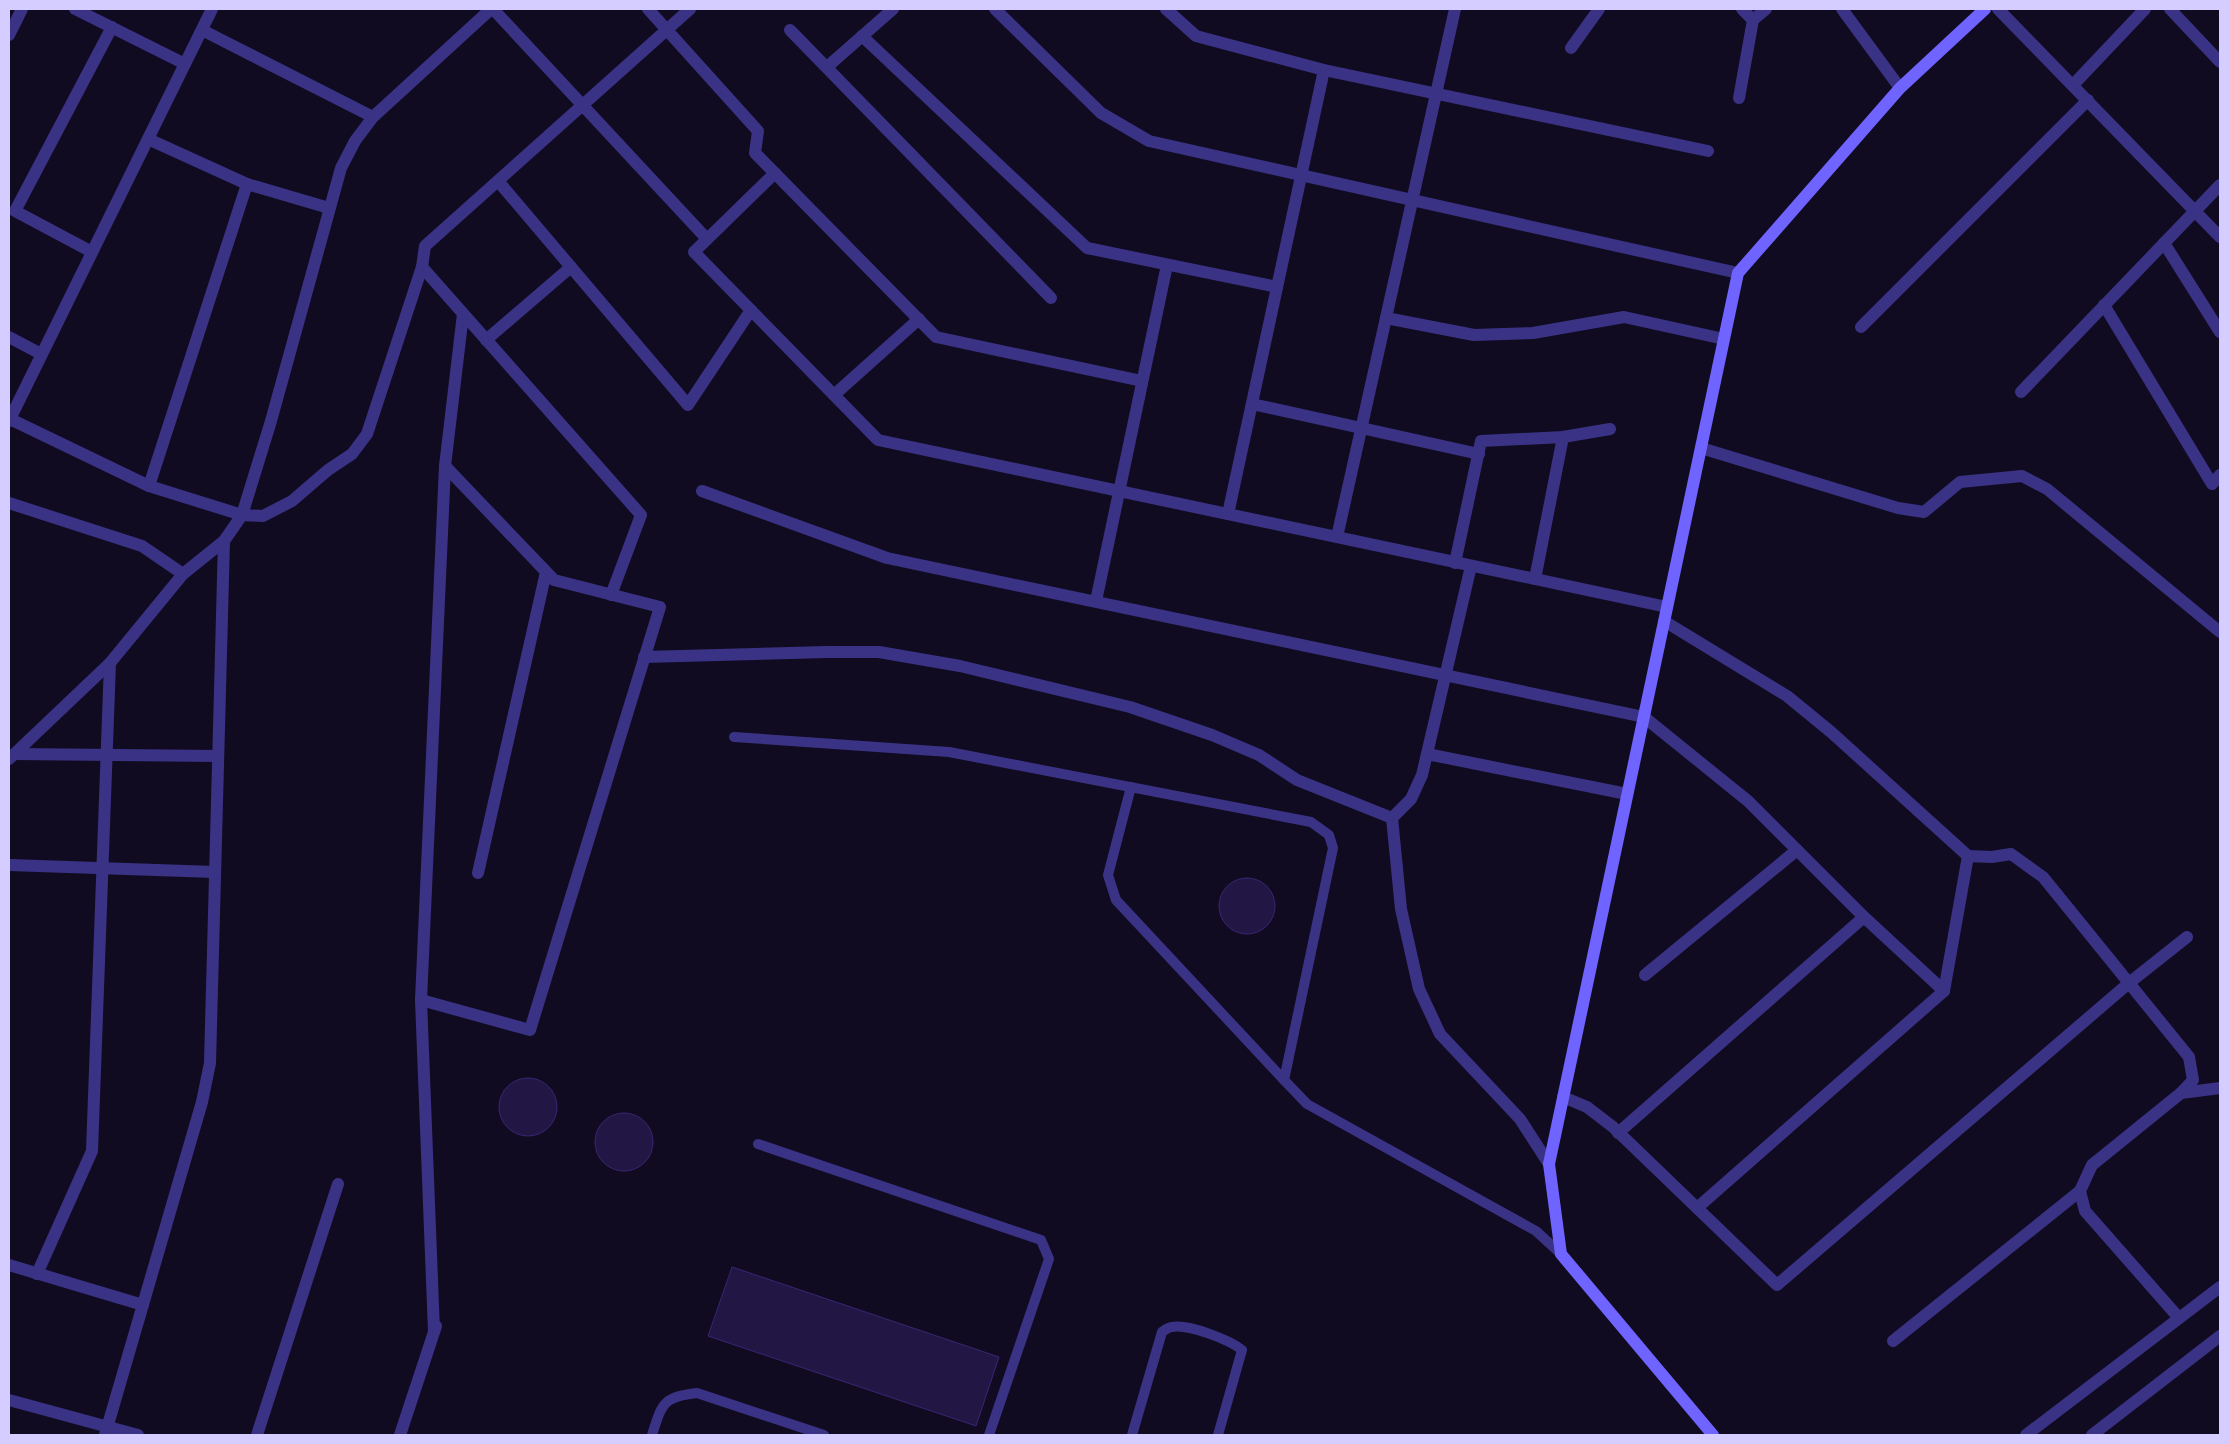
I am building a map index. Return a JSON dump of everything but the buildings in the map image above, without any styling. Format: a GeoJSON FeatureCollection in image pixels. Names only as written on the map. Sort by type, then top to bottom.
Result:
{"type":"FeatureCollection","features":[{"type":"Feature","properties":{"kind":"street"},"geometry":{"type":"LineString","coordinates":[[9,36],[22,9]]}},
{"type":"Feature","properties":{"kind":"street"},"geometry":{"type":"LineString","coordinates":[[75,9],[185,64]]}},
{"type":"Feature","properties":{"kind":"street"},"geometry":{"type":"LineString","coordinates":[[212,9],[9,420],[149,486],[242,516],[263,516],[292,501],[328,470],[352,454],[367,434],[422,268],[425,246],[690,9]]}},
{"type":"Feature","properties":{"kind":"street"},"geometry":{"type":"LineString","coordinates":[[12,757],[110,663],[184,574],[224,540],[242,516],[271,421],[340,168],[355,141],[373,117],[492,9],[707,240]]}},
{"type":"Feature","properties":{"kind":"street"},"geometry":{"type":"LineString","coordinates":[[648,9],[758,131],[755,153],[936,337],[1142,381]]}},
{"type":"Feature","properties":{"kind":"street"},"geometry":{"type":"LineString","coordinates":[[827,67],[893,9]]}},
{"type":"Feature","properties":{"kind":"street"},"geometry":{"type":"LineString","coordinates":[[995,9],[1100,113],[1149,141],[1738,273]]}},
{"type":"Feature","properties":{"kind":"street"},"geometry":{"type":"LineString","coordinates":[[1166,9],[1196,36],[1324,70],[1708,150]]}},
{"type":"Feature","properties":{"kind":"street"},"geometry":{"type":"LineString","coordinates":[[1337,537],[1454,9]]}},
{"type":"Feature","properties":{"kind":"street"},"geometry":{"type":"LineString","coordinates":[[1571,48],[1600,9]]}},
{"type":"Feature","properties":{"kind":"street"},"geometry":{"type":"LineString","coordinates":[[1742,9],[1753,20]]}},
{"type":"Feature","properties":{"kind":"street"},"geometry":{"type":"LineString","coordinates":[[1739,98],[1753,20],[1766,9]]}},
{"type":"Feature","properties":{"kind":"street"},"geometry":{"type":"LineString","coordinates":[[1842,9],[1900,88]]}},
{"type":"Feature","properties":{"kind":"street"},"geometry":{"type":"LineString","coordinates":[[1713,1435],[1561,1254],[1549,1164],[1738,273],[1900,88],[1985,9]]}},
{"type":"Feature","properties":{"kind":"street"},"geometry":{"type":"LineString","coordinates":[[1998,9],[2220,237]]}},
{"type":"Feature","properties":{"kind":"street"},"geometry":{"type":"LineString","coordinates":[[2073,85],[2145,9]]}},
{"type":"Feature","properties":{"kind":"street"},"geometry":{"type":"LineString","coordinates":[[2170,9],[2220,61]]}},
{"type":"Feature","properties":{"kind":"street"},"geometry":{"type":"LineString","coordinates":[[92,252],[15,211],[112,27]]}},
{"type":"Feature","properties":{"kind":"street"},"geometry":{"type":"LineString","coordinates":[[202,30],[373,117]]}},
{"type":"Feature","properties":{"kind":"street"},"geometry":{"type":"LineString","coordinates":[[790,30],[1052,298]]}},
{"type":"Feature","properties":{"kind":"street"},"geometry":{"type":"LineString","coordinates":[[862,36],[1087,248],[1277,287]]}},
{"type":"Feature","properties":{"kind":"street"},"geometry":{"type":"LineString","coordinates":[[1228,514],[1324,70]]}},
{"type":"Feature","properties":{"kind":"street"},"geometry":{"type":"LineString","coordinates":[[1861,327],[2088,100]]}},
{"type":"Feature","properties":{"kind":"street"},"geometry":{"type":"LineString","coordinates":[[148,139],[247,184],[329,208]]}},
{"type":"Feature","properties":{"kind":"street"},"geometry":{"type":"LineString","coordinates":[[776,173],[694,252],[878,440],[1667,607]]}},
{"type":"Feature","properties":{"kind":"street"},"geometry":{"type":"LineString","coordinates":[[498,180],[688,406],[751,310]]}},
{"type":"Feature","properties":{"kind":"street"},"geometry":{"type":"LineString","coordinates":[[149,486],[247,184]]}},
{"type":"Feature","properties":{"kind":"street"},"geometry":{"type":"LineString","coordinates":[[2021,392],[2220,185]]}},
{"type":"Feature","properties":{"kind":"street"},"geometry":{"type":"LineString","coordinates":[[2164,243],[2220,332]]}},
{"type":"Feature","properties":{"kind":"street"},"geometry":{"type":"LineString","coordinates":[[1096,602],[1166,264]]}},
{"type":"Feature","properties":{"kind":"street"},"geometry":{"type":"LineString","coordinates":[[486,340],[571,267]]}},
{"type":"Feature","properties":{"kind":"street"},"geometry":{"type":"LineString","coordinates":[[422,268],[640,515],[611,595]]}},
{"type":"Feature","properties":{"kind":"street"},"geometry":{"type":"LineString","coordinates":[[2104,305],[2212,484],[2220,476]]}},
{"type":"Feature","properties":{"kind":"street"},"geometry":{"type":"LineString","coordinates":[[400,1435],[435,1329],[421,1000],[445,466],[463,314]]}},
{"type":"Feature","properties":{"kind":"street"},"geometry":{"type":"LineString","coordinates":[[1386,318],[1474,335],[1533,333],[1624,317],[1724,339]]}},
{"type":"Feature","properties":{"kind":"street"},"geometry":{"type":"LineString","coordinates":[[834,395],[919,319]]}},
{"type":"Feature","properties":{"kind":"street"},"geometry":{"type":"LineString","coordinates":[[9,337],[42,354]]}},
{"type":"Feature","properties":{"kind":"street"},"geometry":{"type":"LineString","coordinates":[[1252,404],[1479,454]]}},
{"type":"Feature","properties":{"kind":"street"},"geometry":{"type":"LineString","coordinates":[[1455,563],[1481,441],[1563,437],[1610,428]]}},
{"type":"Feature","properties":{"kind":"street"},"geometry":{"type":"LineString","coordinates":[[1534,579],[1563,437]]}},
{"type":"Feature","properties":{"kind":"street"},"geometry":{"type":"LineString","coordinates":[[1701,448],[1898,508],[1924,512],[1960,482],[2022,476],[2047,489],[2220,632]]}},
{"type":"Feature","properties":{"kind":"street"},"geometry":{"type":"LineString","coordinates":[[421,1000],[530,1030],[660,607],[554,580],[445,466]]}},
{"type":"Feature","properties":{"kind":"street"},"geometry":{"type":"LineString","coordinates":[[702,492],[887,558],[1644,717],[1748,801],[1864,917],[1944,991]]}},
{"type":"Feature","properties":{"kind":"street"},"geometry":{"type":"LineString","coordinates":[[9,503],[142,546],[184,574]]}},
{"type":"Feature","properties":{"kind":"street"},"geometry":{"type":"LineString","coordinates":[[106,1431],[202,1102],[210,1063],[224,540]]}},
{"type":"Feature","properties":{"kind":"street"},"geometry":{"type":"LineString","coordinates":[[1392,818],[1411,799],[1422,775],[1471,566]]}},
{"type":"Feature","properties":{"kind":"street"},"geometry":{"type":"LineString","coordinates":[[478,873],[546,572]]}},
{"type":"Feature","properties":{"kind":"street"},"geometry":{"type":"LineString","coordinates":[[1664,621],[1787,696],[1831,732],[1968,856],[1992,857],[2011,854],[2043,877],[2189,1057],[2192,1080],[2181,1093],[2092,1165],[2080,1191],[1892,1341]]}},
{"type":"Feature","properties":{"kind":"street"},"geometry":{"type":"LineString","coordinates":[[644,658],[879,652],[960,666],[1130,707],[1212,735],[1260,755],[1297,780],[1392,818]]}},
{"type":"Feature","properties":{"kind":"street"},"geometry":{"type":"LineString","coordinates":[[37,1274],[92,1151],[110,663]]}},
{"type":"Feature","properties":{"kind":"street"},"geometry":{"type":"LineString","coordinates":[[1427,754],[1628,794]]}},
{"type":"Feature","properties":{"kind":"street"},"geometry":{"type":"LineString","coordinates":[[12,757],[107,755],[218,756]]}},
{"type":"Feature","properties":{"kind":"street"},"geometry":{"type":"LineString","coordinates":[[1392,818],[1401,909],[1419,990],[1440,1034],[1520,1119],[1549,1164]]}},
{"type":"Feature","properties":{"kind":"street"},"geometry":{"type":"LineString","coordinates":[[1645,975],[1797,850]]}},
{"type":"Feature","properties":{"kind":"street"},"geometry":{"type":"LineString","coordinates":[[1697,1208],[1944,991],[1968,856]]}},
{"type":"Feature","properties":{"kind":"street"},"geometry":{"type":"LineString","coordinates":[[9,865],[215,872]]}},
{"type":"Feature","properties":{"kind":"street"},"geometry":{"type":"LineString","coordinates":[[1618,1133],[1864,917]]}},
{"type":"Feature","properties":{"kind":"street"},"geometry":{"type":"LineString","coordinates":[[1563,1097],[1587,1107],[1618,1133],[1778,1285],[2129,983],[2187,937]]}},
{"type":"Feature","properties":{"kind":"street"},"geometry":{"type":"LineString","coordinates":[[2181,1093],[2220,1088]]}},
{"type":"Feature","properties":{"kind":"street"},"geometry":{"type":"LineString","coordinates":[[257,1435],[338,1184]]}},
{"type":"Feature","properties":{"kind":"street"},"geometry":{"type":"LineString","coordinates":[[2080,1191],[2085,1211],[2179,1318]]}},
{"type":"Feature","properties":{"kind":"street"},"geometry":{"type":"LineString","coordinates":[[9,1268],[37,1274],[143,1305]]}},
{"type":"Feature","properties":{"kind":"street"},"geometry":{"type":"LineString","coordinates":[[2026,1435],[2179,1318],[2219,1290]]}},
{"type":"Feature","properties":{"kind":"street"},"geometry":{"type":"LineString","coordinates":[[2092,1435],[2220,1336]]}},
{"type":"Feature","properties":{"kind":"street"},"geometry":{"type":"LineString","coordinates":[[9,1400],[106,1431],[138,1435]]}},
{"type":"Feature","properties":{"kind":"lane"},"geometry":{"type":"LineString","coordinates":[[734,738],[949,752],[1311,822],[1329,835],[1333,848],[1284,1080]]}},
{"type":"Feature","properties":{"kind":"lane"},"geometry":{"type":"LineString","coordinates":[[1131,787],[1108,874],[1116,900],[1307,1104],[1536,1231],[1561,1254]]}},
{"type":"Feature","properties":{"kind":"lane"},"geometry":{"type":"LineString","coordinates":[[758,1144],[1041,1240],[1049,1259],[989,1435]]}},
{"type":"Feature","properties":{"kind":"lane"},"geometry":{"type":"LineString","coordinates":[[1132,1435],[1162,1332],[1170,1327],[1182,1326],[1234,1343],[1242,1350],[1218,1435]]}},
{"type":"Feature","properties":{"kind":"lane"},"geometry":{"type":"LineString","coordinates":[[652,1435],[661,1407],[667,1400],[677,1395],[697,1393],[824,1435]]}}]}
